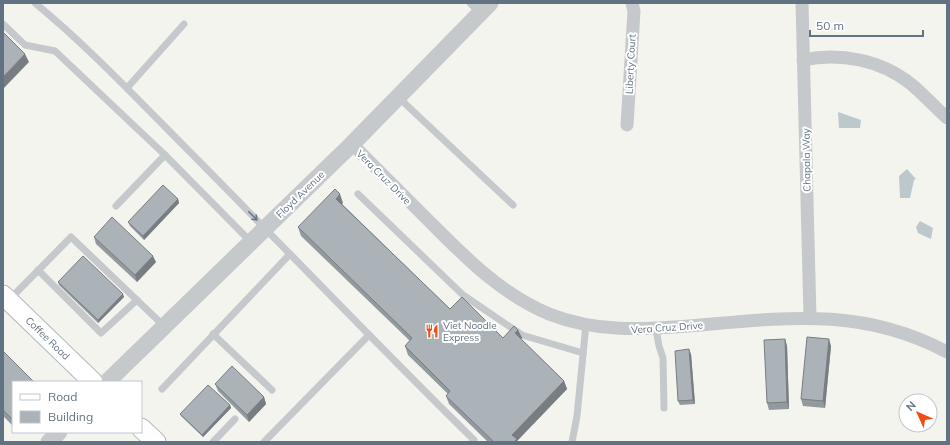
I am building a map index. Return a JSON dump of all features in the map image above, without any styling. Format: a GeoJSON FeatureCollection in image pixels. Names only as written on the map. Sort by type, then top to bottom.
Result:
{"type":"FeatureCollection","features":[{"type":"Feature","properties":{"kind":"main road","name":"Coffee Road"},"geometry":{"type":"LineString","coordinates":[[6,297],[92,381]]}},
{"type":"Feature","properties":{"kind":"main road"},"geometry":{"type":"LineString","coordinates":[[142,429],[156,442]]}},
{"type":"Feature","properties":{"kind":"street","name":"Liberty Court"},"geometry":{"type":"LineString","coordinates":[[627,125],[634,12],[632,3]]}},
{"type":"Feature","properties":{"kind":"street","name":"Chapala Way"},"geometry":{"type":"LineString","coordinates":[[802,3],[810,317]]}},
{"type":"Feature","properties":{"kind":"street","name":"Floyd Avenue"},"geometry":{"type":"LineString","coordinates":[[108,381],[352,144],[398,97],[480,6]]}},
{"type":"Feature","properties":{"kind":"street"},"geometry":{"type":"LineString","coordinates":[[803,60],[833,57],[857,59],[878,65],[912,85],[947,118]]}},
{"type":"Feature","properties":{"kind":"street","name":"Vera Cruz Drive"},"geometry":{"type":"LineString","coordinates":[[352,144],[474,265],[499,286],[520,300],[549,314],[576,323],[608,329],[641,330],[810,317],[837,319],[875,325],[906,334],[947,352]]}},
{"type":"Feature","properties":{"kind":"street"},"geometry":{"type":"LineString","coordinates":[[49,442],[58,433]]}},
{"type":"Feature","properties":{"kind":"lane"},"geometry":{"type":"LineString","coordinates":[[35,3],[127,88],[265,228],[368,336],[474,440],[472,442]]}},
{"type":"Feature","properties":{"kind":"lane"},"geometry":{"type":"LineString","coordinates":[[3,24],[25,45],[55,51],[166,155],[250,242]]}},
{"type":"Feature","properties":{"kind":"lane"},"geometry":{"type":"LineString","coordinates":[[127,88],[184,24]]}},
{"type":"Feature","properties":{"kind":"lane"},"geometry":{"type":"LineString","coordinates":[[398,97],[513,205]]}},
{"type":"Feature","properties":{"kind":"lane"},"geometry":{"type":"LineString","coordinates":[[116,206],[166,155]]}},
{"type":"Feature","properties":{"kind":"lane"},"geometry":{"type":"LineString","coordinates":[[358,194],[463,295],[522,335],[583,353]]}},
{"type":"Feature","properties":{"kind":"lane"},"geometry":{"type":"LineString","coordinates":[[6,297],[38,270],[71,237],[164,326]]}},
{"type":"Feature","properties":{"kind":"lane"},"geometry":{"type":"LineString","coordinates":[[162,389],[290,254]]}},
{"type":"Feature","properties":{"kind":"lane"},"geometry":{"type":"LineString","coordinates":[[38,270],[101,333],[137,300]]}},
{"type":"Feature","properties":{"kind":"lane"},"geometry":{"type":"LineString","coordinates":[[572,442],[586,324]]}},
{"type":"Feature","properties":{"kind":"lane"},"geometry":{"type":"LineString","coordinates":[[656,329],[663,358],[664,408]]}},
{"type":"Feature","properties":{"kind":"lane"},"geometry":{"type":"LineString","coordinates":[[213,334],[272,390]]}},
{"type":"Feature","properties":{"kind":"lane"},"geometry":{"type":"LineString","coordinates":[[264,442],[368,336]]}},
{"type":"Feature","properties":{"kind":"lane"},"geometry":{"type":"LineString","coordinates":[[213,442],[235,419]]}},
{"type":"Feature","properties":{"kind":"shaded area"},"geometry":{"type":"Polygon","coordinates":[[[838,112],[861,120],[860,128],[839,128],[838,112]]]}},
{"type":"Feature","properties":{"kind":"shaded area"},"geometry":{"type":"Polygon","coordinates":[[[907,169],[916,179],[914,180],[910,198],[900,198],[899,176],[907,169]]]}},
{"type":"Feature","properties":{"kind":"shaded area"},"geometry":{"type":"Polygon","coordinates":[[[920,221],[933,228],[931,239],[918,233],[916,227],[920,221]]]}},
{"type":"Feature","properties":{"kind":"building"},"geometry":{"type":"Polygon","coordinates":[[[3,32],[25,54],[3,77],[3,32]]]}},
{"type":"Feature","properties":{"kind":"building"},"geometry":{"type":"Polygon","coordinates":[[[163,185],[178,199],[143,236],[128,222],[163,185]]]}},
{"type":"Feature","properties":{"kind":"building"},"geometry":{"type":"Polygon","coordinates":[[[335,189],[340,194],[336,199],[450,309],[462,297],[503,338],[514,326],[518,330],[515,333],[564,381],[512,435],[517,439],[514,442],[494,442],[446,396],[450,391],[405,346],[412,338],[298,227],[335,189]]]}},
{"type":"Feature","properties":{"kind":"building"},"geometry":{"type":"Polygon","coordinates":[[[112,217],[153,256],[135,275],[94,237],[112,217]]]}},
{"type":"Feature","properties":{"kind":"building"},"geometry":{"type":"Polygon","coordinates":[[[83,256],[123,294],[98,320],[58,282],[83,256]]]}},
{"type":"Feature","properties":{"kind":"building"},"geometry":{"type":"Polygon","coordinates":[[[807,337],[829,339],[823,401],[801,399],[807,337]]]}},
{"type":"Feature","properties":{"kind":"building"},"geometry":{"type":"Polygon","coordinates":[[[785,339],[787,402],[767,403],[764,340],[785,339]]]}},
{"type":"Feature","properties":{"kind":"building"},"geometry":{"type":"Polygon","coordinates":[[[689,349],[693,400],[678,401],[675,351],[689,349]]]}},
{"type":"Feature","properties":{"kind":"building"},"geometry":{"type":"Polygon","coordinates":[[[3,351],[33,381],[12,381],[12,419],[3,410],[3,351]]]}},
{"type":"Feature","properties":{"kind":"building"},"geometry":{"type":"Polygon","coordinates":[[[232,366],[264,397],[247,415],[215,384],[232,366]]]}},
{"type":"Feature","properties":{"kind":"building"},"geometry":{"type":"Polygon","coordinates":[[[208,385],[230,405],[202,435],[180,414],[208,385]]]}},
{"type":"Feature","properties":{"kind":"place","name":"Viet Noodle Express"},"geometry":{"type":"Point","coordinates":[432,331]}}]}
